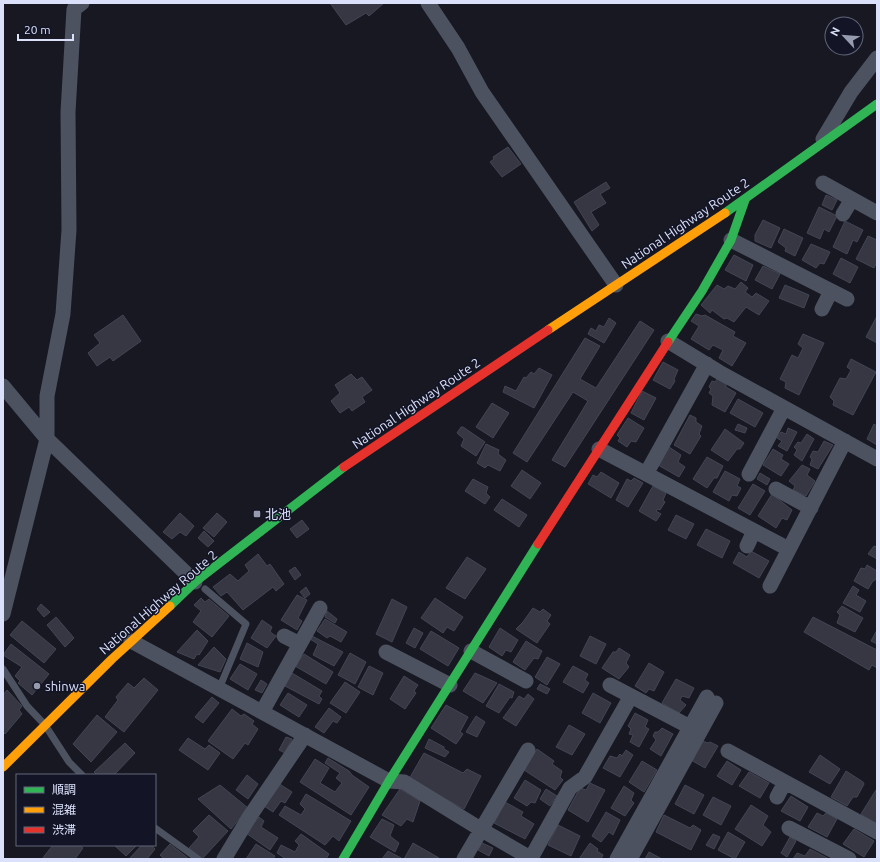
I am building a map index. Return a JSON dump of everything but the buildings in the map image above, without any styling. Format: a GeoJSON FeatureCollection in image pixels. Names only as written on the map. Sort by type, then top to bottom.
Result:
{"type":"FeatureCollection","features":[{"type":"Feature","properties":{"kind":"main road","name":"National Highway Route 2"},"geometry":{"type":"LineString","coordinates":[[3,767],[130,641],[200,586],[314,489],[372,447],[745,200],[877,104]]}},
{"type":"Feature","properties":{"kind":"main road"},"geometry":{"type":"LineString","coordinates":[[343,859],[389,781],[450,684],[668,341],[702,291],[730,240],[745,200]]}},
{"type":"Feature","properties":{"kind":"street"},"geometry":{"type":"LineString","coordinates":[[3,614],[47,439],[47,396],[63,314],[69,230],[68,112],[74,9],[82,3]]}},
{"type":"Feature","properties":{"kind":"street"},"geometry":{"type":"LineString","coordinates":[[428,3],[458,48],[482,92],[616,285]]}},
{"type":"Feature","properties":{"kind":"street"},"geometry":{"type":"LineString","coordinates":[[819,147],[851,92],[877,58]]}},
{"type":"Feature","properties":{"kind":"street"},"geometry":{"type":"LineString","coordinates":[[823,183],[877,213]]}},
{"type":"Feature","properties":{"kind":"street"},"geometry":{"type":"LineString","coordinates":[[843,214],[852,199]]}},
{"type":"Feature","properties":{"kind":"street"},"geometry":{"type":"LineString","coordinates":[[730,240],[847,299]]}},
{"type":"Feature","properties":{"kind":"street"},"geometry":{"type":"LineString","coordinates":[[822,309],[831,291]]}},
{"type":"Feature","properties":{"kind":"street"},"geometry":{"type":"LineString","coordinates":[[668,341],[784,408],[877,458]]}},
{"type":"Feature","properties":{"kind":"street"},"geometry":{"type":"LineString","coordinates":[[646,474],[707,364]]}},
{"type":"Feature","properties":{"kind":"street"},"geometry":{"type":"LineString","coordinates":[[3,386],[47,439],[200,586]]}},
{"type":"Feature","properties":{"kind":"street"},"geometry":{"type":"LineString","coordinates":[[749,474],[784,408]]}},
{"type":"Feature","properties":{"kind":"street"},"geometry":{"type":"LineString","coordinates":[[770,586],[845,441]]}},
{"type":"Feature","properties":{"kind":"street"},"geometry":{"type":"LineString","coordinates":[[599,449],[781,545]]}},
{"type":"Feature","properties":{"kind":"street"},"geometry":{"type":"LineString","coordinates":[[776,489],[811,508]]}},
{"type":"Feature","properties":{"kind":"street"},"geometry":{"type":"LineString","coordinates":[[747,546],[754,531]]}},
{"type":"Feature","properties":{"kind":"street"},"geometry":{"type":"LineString","coordinates":[[262,712],[320,608]]}},
{"type":"Feature","properties":{"kind":"street"},"geometry":{"type":"LineString","coordinates":[[284,636],[300,644]]}},
{"type":"Feature","properties":{"kind":"street"},"geometry":{"type":"LineString","coordinates":[[130,641],[389,781],[404,782],[482,830],[532,858],[570,788],[585,777],[631,696]]}},
{"type":"Feature","properties":{"kind":"street"},"geometry":{"type":"LineString","coordinates":[[471,651],[526,681]]}},
{"type":"Feature","properties":{"kind":"street"},"geometry":{"type":"LineString","coordinates":[[386,652],[450,684]]}},
{"type":"Feature","properties":{"kind":"street"},"geometry":{"type":"LineString","coordinates":[[610,685],[690,727]]}},
{"type":"Feature","properties":{"kind":"street"},"geometry":{"type":"LineString","coordinates":[[617,859],[690,727],[711,700],[630,859]]}},
{"type":"Feature","properties":{"kind":"street"},"geometry":{"type":"LineString","coordinates":[[224,859],[250,816],[305,735]]}},
{"type":"Feature","properties":{"kind":"street"},"geometry":{"type":"LineString","coordinates":[[464,859],[528,750]]}},
{"type":"Feature","properties":{"kind":"street"},"geometry":{"type":"LineString","coordinates":[[728,751],[877,832]]}},
{"type":"Feature","properties":{"kind":"street"},"geometry":{"type":"LineString","coordinates":[[777,797],[785,782]]}},
{"type":"Feature","properties":{"kind":"street"},"geometry":{"type":"LineString","coordinates":[[789,828],[850,859]]}},
{"type":"Feature","properties":{"kind":"lane"},"geometry":{"type":"LineString","coordinates":[[200,586],[246,624],[219,689]]}},
{"type":"Feature","properties":{"kind":"lane"},"geometry":{"type":"LineString","coordinates":[[3,669],[27,706],[45,725],[69,762],[81,774]]}},
{"type":"Feature","properties":{"kind":"lane"},"geometry":{"type":"LineString","coordinates":[[156,829],[198,859]]}},
{"type":"Feature","properties":{"kind":"traffic: fast"},"geometry":{"type":"LineString","coordinates":[[725,213],[877,104]]}},
{"type":"Feature","properties":{"kind":"traffic: fast"},"geometry":{"type":"LineString","coordinates":[[668,342],[702,291],[731,240],[745,200]]}},
{"type":"Feature","properties":{"kind":"traffic: fast"},"geometry":{"type":"LineString","coordinates":[[170,606],[195,582],[344,467]]}},
{"type":"Feature","properties":{"kind":"traffic: fast"},"geometry":{"type":"LineString","coordinates":[[343,859],[389,781],[538,544]]}},
{"type":"Feature","properties":{"kind":"traffic: slow"},"geometry":{"type":"LineString","coordinates":[[548,330],[725,213]]}},
{"type":"Feature","properties":{"kind":"traffic: slow"},"geometry":{"type":"LineString","coordinates":[[3,767],[112,659],[170,606]]}},
{"type":"Feature","properties":{"kind":"traffic: jam"},"geometry":{"type":"LineString","coordinates":[[344,467],[548,330]]}},
{"type":"Feature","properties":{"kind":"traffic: jam"},"geometry":{"type":"LineString","coordinates":[[538,544],[668,342]]}},
{"type":"Feature","properties":{"kind":"place","name":"北池"},"geometry":{"type":"Point","coordinates":[257,514]}},
{"type":"Feature","properties":{"kind":"place","name":"shinwa"},"geometry":{"type":"Point","coordinates":[37,686]}}]}
